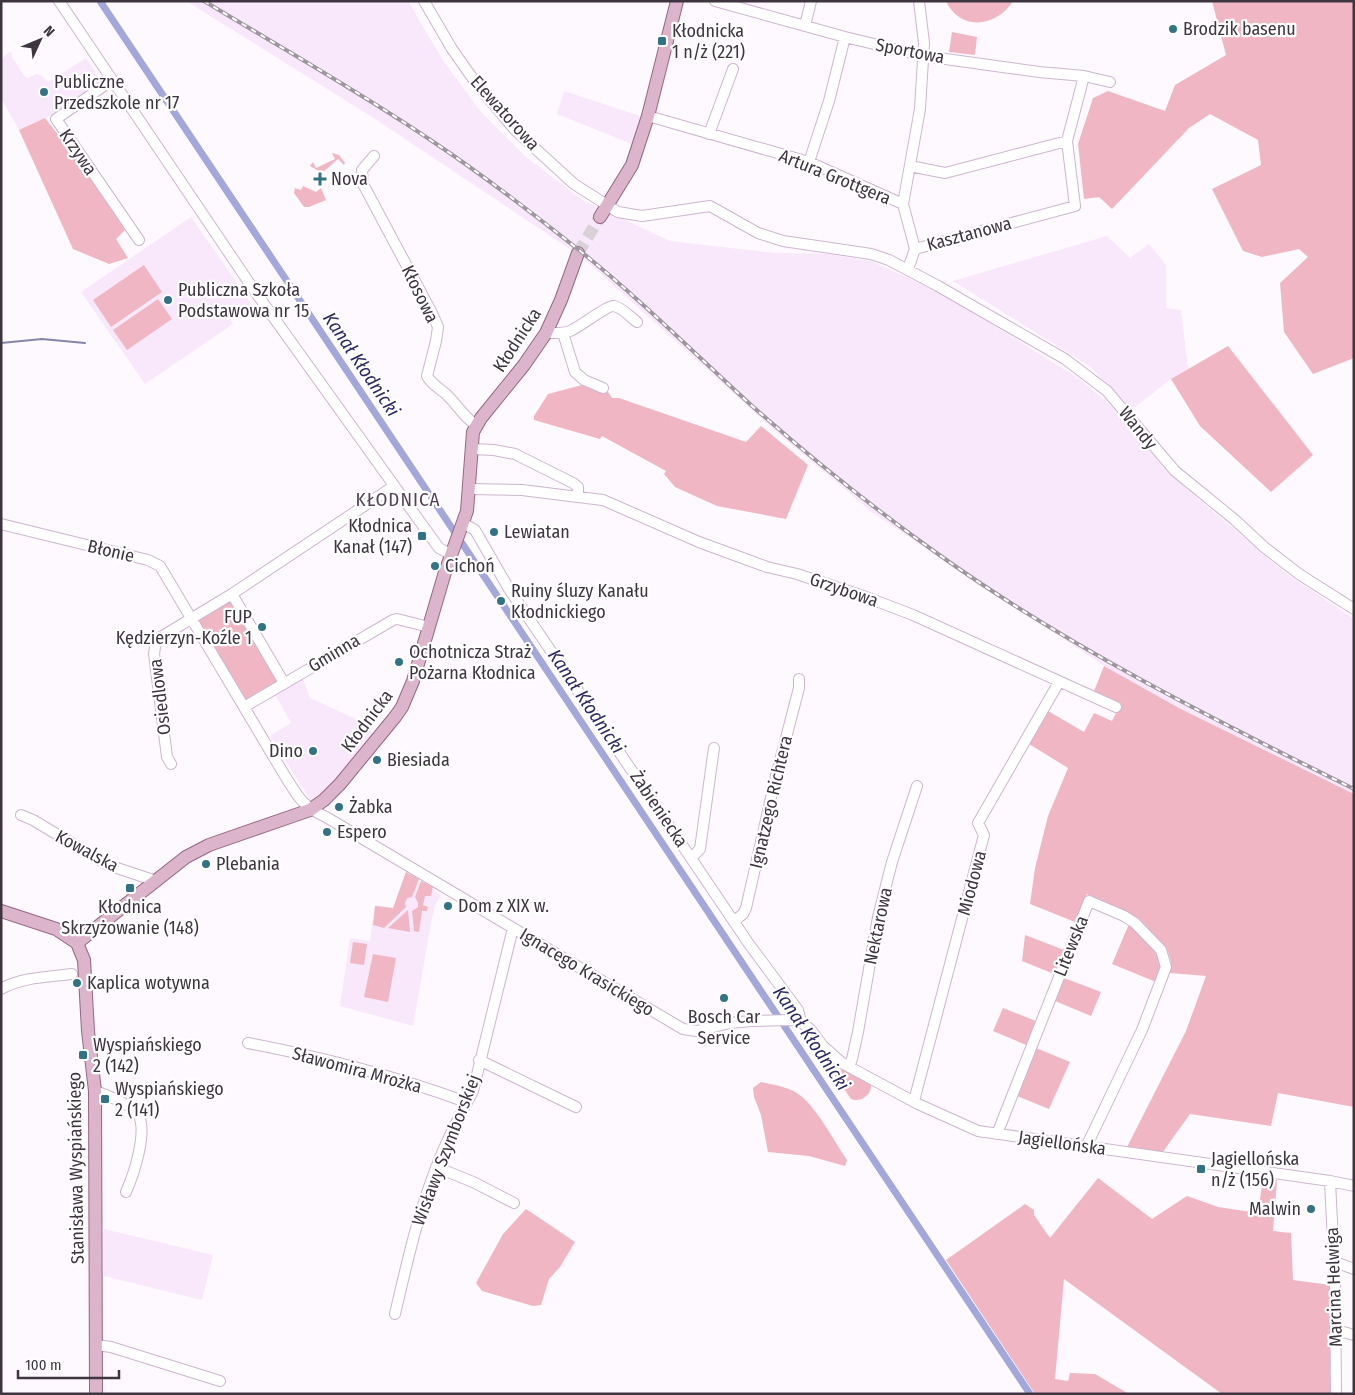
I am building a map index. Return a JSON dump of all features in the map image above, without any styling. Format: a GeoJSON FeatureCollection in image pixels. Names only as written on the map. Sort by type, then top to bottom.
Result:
{"type":"FeatureCollection","features":[{"type":"Feature","properties":{"kind":"main road"},"geometry":{"type":"LineString","coordinates":[[600,218],[632,165],[648,116],[677,1]]}},
{"type":"Feature","properties":{"kind":"main road","name":"Kłodnicka"},"geometry":{"type":"LineString","coordinates":[[77,944],[178,863],[209,845],[310,810],[324,800],[382,734],[402,707],[413,681],[445,572],[467,511],[473,432],[476,425],[524,365],[546,333],[562,300],[578,253]]}},
{"type":"Feature","properties":{"kind":"main road"},"geometry":{"type":"LineString","coordinates":[[1,911],[56,929],[77,944]]}},
{"type":"Feature","properties":{"kind":"main road","name":"Stanisława Wyspiańskiego"},"geometry":{"type":"LineString","coordinates":[[77,944],[84,960],[87,1025],[95,1091],[96,1394]]}},
{"type":"Feature","properties":{"kind":"street"},"geometry":{"type":"LineString","coordinates":[[58,1],[256,293],[394,486],[436,544],[440,548],[454,549]]}},
{"type":"Feature","properties":{"kind":"street","name":"Elewatorowa"},"geometry":{"type":"LineString","coordinates":[[424,1],[452,49],[478,86],[516,130],[574,184],[608,205]]}},
{"type":"Feature","properties":{"kind":"street","name":"Sportowa"},"geometry":{"type":"LineString","coordinates":[[715,1],[845,37],[924,56],[1039,72],[1084,76],[1110,82]]}},
{"type":"Feature","properties":{"kind":"street"},"geometry":{"type":"LineString","coordinates":[[805,26],[811,1]]}},
{"type":"Feature","properties":{"kind":"street"},"geometry":{"type":"LineString","coordinates":[[915,249],[903,204],[920,109],[924,56],[919,1]]}},
{"type":"Feature","properties":{"kind":"street"},"geometry":{"type":"LineString","coordinates":[[809,162],[829,101],[845,37]]}},
{"type":"Feature","properties":{"kind":"street"},"geometry":{"type":"LineString","coordinates":[[709,134],[733,69]]}},
{"type":"Feature","properties":{"kind":"street","name":"Kasztanowa"},"geometry":{"type":"LineString","coordinates":[[608,205],[618,212],[642,216],[710,206],[770,237],[783,241],[871,254],[908,269],[915,249],[1074,206],[1067,141],[1084,76]]}},
{"type":"Feature","properties":{"kind":"street","name":"Krzywa"},"geometry":{"type":"LineString","coordinates":[[111,81],[56,119],[139,240]]}},
{"type":"Feature","properties":{"kind":"street","name":"Artura Grottgera"},"geometry":{"type":"LineString","coordinates":[[648,116],[809,162],[903,204]]}},
{"type":"Feature","properties":{"kind":"street"},"geometry":{"type":"LineString","coordinates":[[910,166],[945,173],[1067,141]]}},
{"type":"Feature","properties":{"kind":"street","name":"Kłosowa"},"geometry":{"type":"LineString","coordinates":[[374,156],[362,170],[363,184],[438,327],[427,376],[431,382],[447,395],[467,420],[476,425]]}},
{"type":"Feature","properties":{"kind":"street","name":"Wandy"},"geometry":{"type":"LineString","coordinates":[[908,269],[1065,358],[1088,375],[1107,391],[1175,471],[1235,520],[1264,547],[1299,574],[1354,608]]}},
{"type":"Feature","properties":{"kind":"street"},"geometry":{"type":"LineString","coordinates":[[546,333],[563,333],[586,323],[608,306],[615,306],[636,322]]}},
{"type":"Feature","properties":{"kind":"street"},"geometry":{"type":"LineString","coordinates":[[563,333],[575,372],[584,380],[603,388]]}},
{"type":"Feature","properties":{"kind":"street"},"geometry":{"type":"LineString","coordinates":[[472,449],[494,450],[515,454],[573,483],[578,487],[578,496]]}},
{"type":"Feature","properties":{"kind":"street"},"geometry":{"type":"LineString","coordinates":[[192,619],[394,486]]}},
{"type":"Feature","properties":{"kind":"street","name":"Grzybowa"},"geometry":{"type":"LineString","coordinates":[[470,489],[522,490],[603,500],[722,551],[866,597],[913,615],[1116,707]]}},
{"type":"Feature","properties":{"kind":"street","name":"Błonie"},"geometry":{"type":"LineString","coordinates":[[1,524],[148,560],[160,566],[244,707]]}},
{"type":"Feature","properties":{"kind":"street","name":"Żabieniecka"},"geometry":{"type":"LineString","coordinates":[[462,525],[475,530],[509,589],[734,921],[798,1010],[796,1021]]}},
{"type":"Feature","properties":{"kind":"street"},"geometry":{"type":"LineString","coordinates":[[232,594],[284,683]]}},
{"type":"Feature","properties":{"kind":"street","name":"Osiedlowa"},"geometry":{"type":"LineString","coordinates":[[172,764],[167,757],[154,654],[156,640],[192,619]]}},
{"type":"Feature","properties":{"kind":"street","name":"Gminna"},"geometry":{"type":"LineString","coordinates":[[244,707],[392,620],[398,619],[429,628]]}},
{"type":"Feature","properties":{"kind":"street","name":"Ignatzego Richtera"},"geometry":{"type":"LineString","coordinates":[[734,921],[746,908],[798,688],[798,679]]}},
{"type":"Feature","properties":{"kind":"street","name":"Miodowa"},"geometry":{"type":"LineString","coordinates":[[914,1102],[984,835],[978,823],[1060,682]]}},
{"type":"Feature","properties":{"kind":"street"},"geometry":{"type":"LineString","coordinates":[[244,707],[300,801],[310,810]]}},
{"type":"Feature","properties":{"kind":"street"},"geometry":{"type":"LineString","coordinates":[[691,858],[700,849],[714,748]]}},
{"type":"Feature","properties":{"kind":"street","name":"Nektarowa"},"geometry":{"type":"LineString","coordinates":[[849,1068],[858,1032],[878,917],[892,862],[917,786]]}},
{"type":"Feature","properties":{"kind":"street","name":"Ignacego Krasickiego"},"geometry":{"type":"LineString","coordinates":[[310,810],[326,817],[683,1029],[696,1031],[730,1023],[765,1019],[796,1021]]}},
{"type":"Feature","properties":{"kind":"street","name":"Kowalska"},"geometry":{"type":"LineString","coordinates":[[21,815],[33,820],[108,865],[156,881]]}},
{"type":"Feature","properties":{"kind":"street","name":"Litewska"},"geometry":{"type":"LineString","coordinates":[[997,1134],[1089,901],[1124,916],[1134,923],[1161,950],[1166,967],[1142,1030],[1086,1147]]}},
{"type":"Feature","properties":{"kind":"street","name":"Wisławy Szymborskiej"},"geometry":{"type":"LineString","coordinates":[[395,1314],[414,1236],[436,1167],[473,1090],[513,928]]}},
{"type":"Feature","properties":{"kind":"street"},"geometry":{"type":"LineString","coordinates":[[1,989],[10,984],[28,980],[72,974]]}},
{"type":"Feature","properties":{"kind":"street","name":"Jagiellońska"},"geometry":{"type":"LineString","coordinates":[[796,1021],[811,1030],[836,1059],[849,1068],[969,1128],[997,1134],[1354,1186]]}},
{"type":"Feature","properties":{"kind":"street","name":"Sławomira Mrożka"},"geometry":{"type":"LineString","coordinates":[[248,1043],[336,1062],[466,1102]]}},
{"type":"Feature","properties":{"kind":"street"},"geometry":{"type":"LineString","coordinates":[[480,1060],[576,1107]]}},
{"type":"Feature","properties":{"kind":"street"},"geometry":{"type":"LineString","coordinates":[[95,1091],[128,1106],[139,1116],[141,1125],[139,1150],[134,1174],[126,1192]]}},
{"type":"Feature","properties":{"kind":"street"},"geometry":{"type":"LineString","coordinates":[[436,1167],[473,1182],[514,1203]]}},
{"type":"Feature","properties":{"kind":"street","name":"Marcina Helwiga"},"geometry":{"type":"LineString","coordinates":[[1330,1181],[1336,1330],[1336,1394]]}},
{"type":"Feature","properties":{"kind":"street"},"geometry":{"type":"LineString","coordinates":[[1334,1262],[1354,1269]]}},
{"type":"Feature","properties":{"kind":"street"},"geometry":{"type":"LineString","coordinates":[[1336,1330],[1354,1335]]}},
{"type":"Feature","properties":{"kind":"street"},"geometry":{"type":"LineString","coordinates":[[96,1345],[111,1347],[220,1382]]}},
{"type":"Feature","properties":{"kind":"shaded area"},"geometry":{"type":"Polygon","coordinates":[[[186,1],[408,1],[442,59],[480,111],[527,158],[582,200],[670,241],[775,253],[827,254],[871,261],[947,296],[1078,378],[1110,405],[1167,472],[1284,572],[1354,619],[1354,794],[1179,708],[1109,669],[873,513],[772,428],[582,257],[369,115],[186,1]]]}},
{"type":"Feature","properties":{"kind":"shaded area"},"geometry":{"type":"Polygon","coordinates":[[[946,1],[1013,1],[998,16],[988,21],[979,22],[960,18],[952,11],[946,1]]]}},
{"type":"Feature","properties":{"kind":"shaded area"},"geometry":{"type":"Polygon","coordinates":[[[1212,1],[1354,1],[1354,358],[1313,374],[1284,332],[1280,283],[1308,257],[1299,249],[1262,257],[1243,251],[1212,189],[1261,165],[1258,140],[1210,114],[1189,128],[1112,209],[1099,197],[1084,199],[1078,144],[1093,98],[1108,91],[1165,111],[1175,85],[1226,55],[1212,1]]]}},
{"type":"Feature","properties":{"kind":"shaded area"},"geometry":{"type":"Polygon","coordinates":[[[952,32],[977,37],[975,55],[949,52],[952,32]]]}},
{"type":"Feature","properties":{"kind":"shaded area","name":"Publiczne Przedszkole nr 17"},"geometry":{"type":"Polygon","coordinates":[[[11,51],[12,57],[25,77],[29,78],[36,74],[41,75],[48,82],[86,58],[102,82],[52,115],[19,130],[1,98],[1,59],[11,51]]]}},
{"type":"Feature","properties":{"kind":"shaded area"},"geometry":{"type":"Polygon","coordinates":[[[564,91],[640,116],[632,144],[557,114],[564,91]]]}},
{"type":"Feature","properties":{"kind":"shaded area"},"geometry":{"type":"Polygon","coordinates":[[[45,118],[78,160],[125,230],[116,239],[128,258],[109,264],[73,249],[19,130],[45,118]]]}},
{"type":"Feature","properties":{"kind":"shaded area"},"geometry":{"type":"Polygon","coordinates":[[[332,153],[339,155],[345,163],[344,165],[338,159],[322,173],[310,166],[313,162],[316,168],[335,159],[332,153]]]}},
{"type":"Feature","properties":{"kind":"shaded area"},"geometry":{"type":"Polygon","coordinates":[[[303,186],[316,192],[321,188],[326,200],[309,207],[304,207],[294,193],[295,188],[301,190],[303,186]]]}},
{"type":"Feature","properties":{"kind":"shaded area","name":"Publiczna Szkoła Podstawowa nr 15"},"geometry":{"type":"Polygon","coordinates":[[[191,217],[255,309],[242,317],[238,311],[229,317],[233,324],[145,384],[81,292],[191,217]]]}},
{"type":"Feature","properties":{"kind":"shaded area"},"geometry":{"type":"Polygon","coordinates":[[[1107,236],[1130,258],[1149,244],[1166,265],[1166,308],[1181,310],[1188,369],[1171,379],[1130,411],[1091,367],[953,281],[1107,236]]]}},
{"type":"Feature","properties":{"kind":"shaded area"},"geometry":{"type":"Polygon","coordinates":[[[144,265],[162,292],[111,327],[93,300],[144,265]]]}},
{"type":"Feature","properties":{"kind":"shaded area"},"geometry":{"type":"Polygon","coordinates":[[[158,299],[172,319],[127,350],[113,330],[158,299]]]}},
{"type":"Feature","properties":{"kind":"shaded area"},"geometry":{"type":"Polygon","coordinates":[[[1228,346],[1313,455],[1271,492],[1200,426],[1171,379],[1228,346]]]}},
{"type":"Feature","properties":{"kind":"shaded area"},"geometry":{"type":"Polygon","coordinates":[[[582,385],[608,392],[612,398],[619,398],[746,442],[761,426],[808,465],[786,519],[717,506],[675,487],[664,474],[666,471],[602,436],[600,439],[534,420],[534,416],[548,394],[582,385]]]}},
{"type":"Feature","properties":{"kind":"shaded area"},"geometry":{"type":"Polygon","coordinates":[[[232,600],[280,682],[249,700],[244,699],[197,621],[232,600]]]}},
{"type":"Feature","properties":{"kind":"shaded area"},"geometry":{"type":"Polygon","coordinates":[[[1104,666],[1179,708],[1354,794],[1354,1107],[1278,1093],[1271,1126],[1190,1114],[1162,1153],[1126,1149],[1186,1031],[1206,976],[1170,973],[1171,962],[1168,952],[1134,916],[1087,894],[1075,922],[1030,904],[1035,868],[1048,816],[1068,768],[1029,744],[1048,711],[1084,732],[1094,713],[1112,721],[1121,703],[1094,691],[1104,666]]]}},
{"type":"Feature","properties":{"kind":"shaded area"},"geometry":{"type":"Polygon","coordinates":[[[302,677],[310,698],[354,718],[374,734],[325,791],[311,801],[270,736],[291,723],[275,694],[302,677]]]}},
{"type":"Feature","properties":{"kind":"shaded area"},"geometry":{"type":"Polygon","coordinates":[[[406,872],[419,879],[412,897],[407,898],[406,907],[384,928],[373,925],[375,906],[393,908],[406,872]]]}},
{"type":"Feature","properties":{"kind":"shaded area"},"geometry":{"type":"Polygon","coordinates":[[[405,875],[441,895],[435,905],[431,923],[413,1026],[340,1006],[350,938],[370,941],[375,905],[393,908],[405,875]]]}},
{"type":"Feature","properties":{"kind":"shaded area"},"geometry":{"type":"Polygon","coordinates":[[[421,881],[433,887],[431,896],[425,896],[423,905],[428,907],[427,911],[422,911],[419,932],[414,931],[412,911],[418,907],[415,897],[421,881]]]}},
{"type":"Feature","properties":{"kind":"shaded area"},"geometry":{"type":"Polygon","coordinates":[[[408,910],[410,932],[388,928],[408,910]]]}},
{"type":"Feature","properties":{"kind":"shaded area"},"geometry":{"type":"Polygon","coordinates":[[[1129,924],[1151,948],[1160,962],[1160,972],[1156,982],[1112,964],[1129,924]]]}},
{"type":"Feature","properties":{"kind":"shaded area"},"geometry":{"type":"Polygon","coordinates":[[[1025,935],[1064,950],[1054,974],[1022,961],[1025,935]]]}},
{"type":"Feature","properties":{"kind":"shaded area"},"geometry":{"type":"Polygon","coordinates":[[[353,942],[367,944],[364,965],[350,963],[353,942]]]}},
{"type":"Feature","properties":{"kind":"shaded area"},"geometry":{"type":"Polygon","coordinates":[[[373,954],[396,958],[388,1002],[364,997],[373,954]]]}},
{"type":"Feature","properties":{"kind":"shaded area"},"geometry":{"type":"Polygon","coordinates":[[[1064,978],[1101,992],[1091,1016],[1055,1001],[1064,978]]]}},
{"type":"Feature","properties":{"kind":"shaded area"},"geometry":{"type":"Polygon","coordinates":[[[1003,1008],[1036,1021],[1026,1045],[993,1031],[1003,1008]]]}},
{"type":"Feature","properties":{"kind":"shaded area"},"geometry":{"type":"Polygon","coordinates":[[[1036,1048],[1070,1062],[1049,1109],[1017,1096],[1036,1048]]]}},
{"type":"Feature","properties":{"kind":"shaded area"},"geometry":{"type":"Polygon","coordinates":[[[843,1068],[871,1083],[870,1091],[866,1097],[859,1100],[851,1099],[835,1076],[843,1068]]]}},
{"type":"Feature","properties":{"kind":"shaded area"},"geometry":{"type":"Polygon","coordinates":[[[761,1082],[792,1090],[807,1102],[820,1117],[847,1160],[845,1166],[809,1156],[768,1152],[761,1115],[754,1097],[753,1088],[761,1082]]]}},
{"type":"Feature","properties":{"kind":"shaded area"},"geometry":{"type":"Polygon","coordinates":[[[1098,1178],[1152,1219],[1187,1196],[1218,1207],[1258,1213],[1263,1178],[1277,1180],[1273,1231],[1291,1233],[1293,1280],[1330,1285],[1333,1394],[1222,1394],[1064,1279],[1055,1379],[1068,1381],[1070,1373],[1095,1374],[1129,1394],[1035,1394],[946,1260],[1025,1204],[1034,1210],[1034,1215],[1050,1238],[1098,1178]]]}},
{"type":"Feature","properties":{"kind":"shaded area"},"geometry":{"type":"Polygon","coordinates":[[[526,1209],[575,1242],[560,1267],[549,1279],[541,1305],[533,1306],[482,1291],[476,1283],[503,1234],[526,1209]]]}},
{"type":"Feature","properties":{"kind":"shaded area"},"geometry":{"type":"Polygon","coordinates":[[[104,1229],[213,1255],[202,1300],[104,1276],[104,1229]]]}},
{"type":"Feature","properties":{"kind":"waterway","name":"Kanał Kłodnicki"},"geometry":{"type":"LineString","coordinates":[[100,1],[1030,1394]]}},
{"type":"Feature","properties":{"kind":"waterway"},"geometry":{"type":"LineString","coordinates":[[1,343],[42,339],[85,343]]}},
{"type":"Feature","properties":{"kind":"tunnel"},"geometry":{"type":"LineString","coordinates":[[578,253],[600,217]]}},
{"type":"Feature","properties":{"kind":"railway"},"geometry":{"type":"LineString","coordinates":[[204,1],[376,104],[507,194],[623,287],[751,405],[819,463],[914,537],[987,588],[1089,651],[1141,680],[1354,789]]}},
{"type":"Feature","properties":{"kind":"place","name":"Brodzik basenu"},"geometry":{"type":"Point","coordinates":[1173,29]}},
{"type":"Feature","properties":{"kind":"place","name":"Kłodnicka 1 n/ż (221)"},"geometry":{"type":"Point","coordinates":[662,41]}},
{"type":"Feature","properties":{"kind":"place","name":"Publiczne Przedszkole nr 17"},"geometry":{"type":"Point","coordinates":[44,92]}},
{"type":"Feature","properties":{"kind":"place","name":"Nova"},"geometry":{"type":"Point","coordinates":[320,179]}},
{"type":"Feature","properties":{"kind":"place","name":"Publiczna Szkoła Podstawowa nr 15"},"geometry":{"type":"Point","coordinates":[168,300]}},
{"type":"Feature","properties":{"kind":"place","name":"Lewiatan"},"geometry":{"type":"Point","coordinates":[494,532]}},
{"type":"Feature","properties":{"kind":"place","name":"Kłodnica Kanał (147)"},"geometry":{"type":"Point","coordinates":[422,536]}},
{"type":"Feature","properties":{"kind":"place","name":"Cichoń"},"geometry":{"type":"Point","coordinates":[435,566]}},
{"type":"Feature","properties":{"kind":"place","name":"Ruiny śluzy Kanału Kłodnickiego"},"geometry":{"type":"Point","coordinates":[501,601]}},
{"type":"Feature","properties":{"kind":"place","name":"FUP Kędzierzyn-Koźle 1"},"geometry":{"type":"Point","coordinates":[262,627]}},
{"type":"Feature","properties":{"kind":"place","name":"Ochotnicza Straż Pożarna Kłodnica"},"geometry":{"type":"Point","coordinates":[399,662]}},
{"type":"Feature","properties":{"kind":"place","name":"Dino"},"geometry":{"type":"Point","coordinates":[313,751]}},
{"type":"Feature","properties":{"kind":"place","name":"Biesiada"},"geometry":{"type":"Point","coordinates":[377,760]}},
{"type":"Feature","properties":{"kind":"place","name":"Żabka"},"geometry":{"type":"Point","coordinates":[339,807]}},
{"type":"Feature","properties":{"kind":"place","name":"Espero"},"geometry":{"type":"Point","coordinates":[327,832]}},
{"type":"Feature","properties":{"kind":"place","name":"Plebania"},"geometry":{"type":"Point","coordinates":[206,864]}},
{"type":"Feature","properties":{"kind":"place","name":"Kłodnica Skrzyżowanie (148)"},"geometry":{"type":"Point","coordinates":[130,888]}},
{"type":"Feature","properties":{"kind":"place","name":"Dom z XIX w."},"geometry":{"type":"Point","coordinates":[448,906]}},
{"type":"Feature","properties":{"kind":"place","name":"Kaplica wotywna"},"geometry":{"type":"Point","coordinates":[77,983]}},
{"type":"Feature","properties":{"kind":"place","name":"Bosch Car Service"},"geometry":{"type":"Point","coordinates":[724,998]}},
{"type":"Feature","properties":{"kind":"place","name":"Wyspiańskiego 2 (142)"},"geometry":{"type":"Point","coordinates":[83,1055]}},
{"type":"Feature","properties":{"kind":"place","name":"Wyspiańskiego 2 (141)"},"geometry":{"type":"Point","coordinates":[105,1099]}},
{"type":"Feature","properties":{"kind":"place","name":"Jagiellońska n/ż (156)"},"geometry":{"type":"Point","coordinates":[1201,1169]}},
{"type":"Feature","properties":{"kind":"place","name":"Malwin"},"geometry":{"type":"Point","coordinates":[1311,1209]}},
{"type":"Feature","properties":{"kind":"district","name":"KŁODNICA"},"geometry":{"type":"Point","coordinates":[398,499]}}]}
